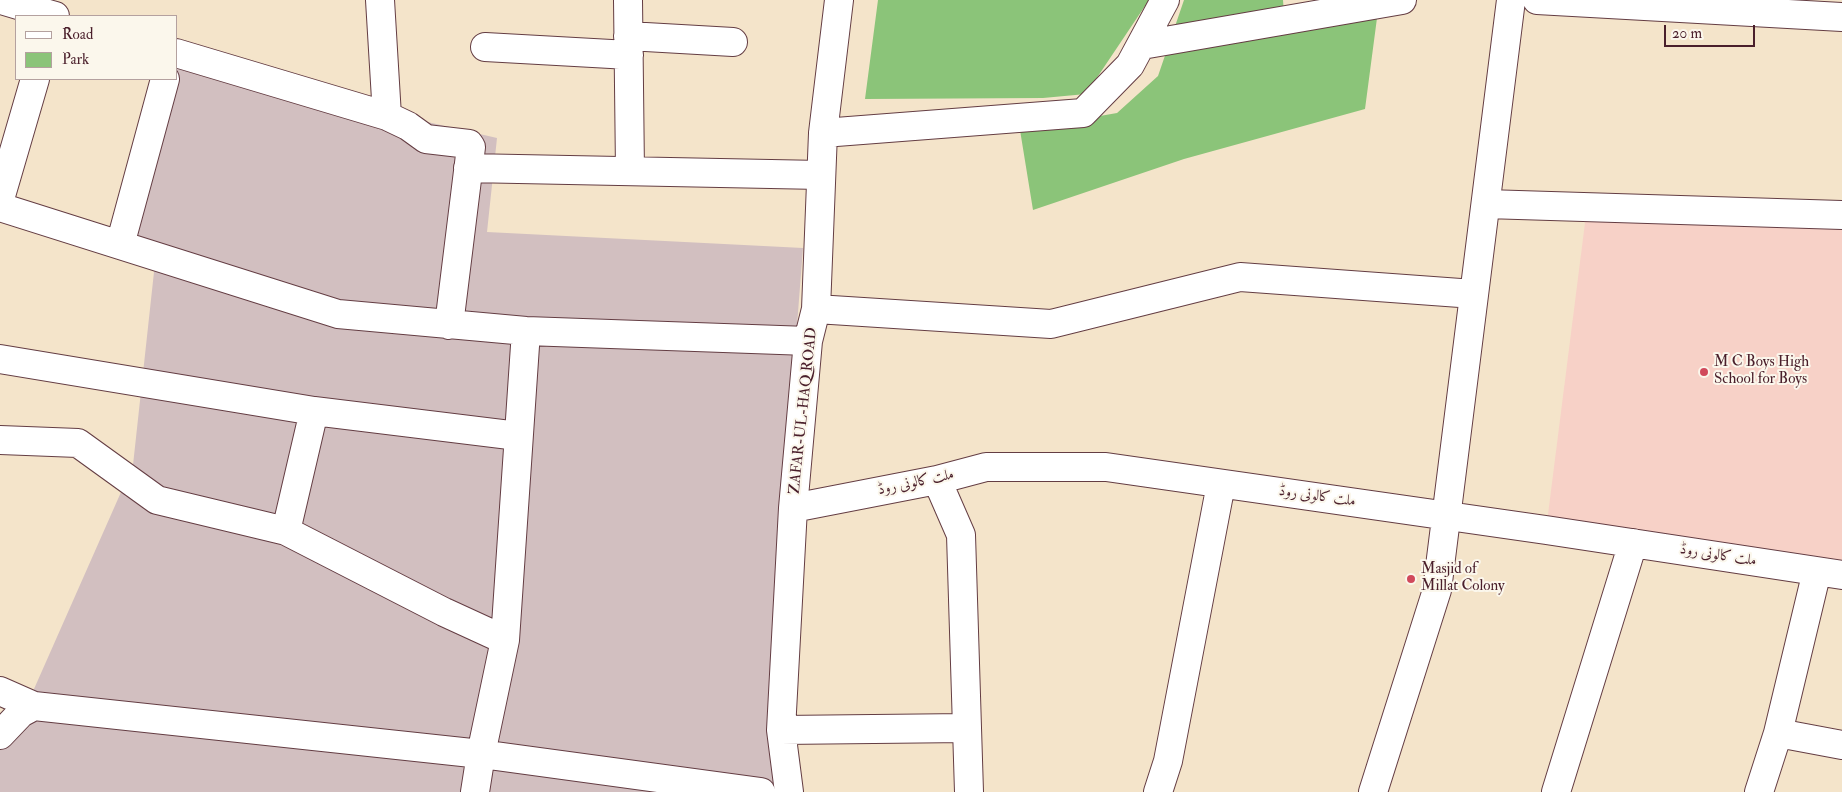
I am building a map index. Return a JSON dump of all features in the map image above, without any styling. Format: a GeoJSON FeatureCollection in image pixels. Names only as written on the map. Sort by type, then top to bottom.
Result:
{"type":"FeatureCollection","features":[{"type":"Feature","properties":{"kind":"street"},"geometry":{"type":"LineString","coordinates":[[1,0],[51,15]]}},
{"type":"Feature","properties":{"kind":"street"},"geometry":{"type":"LineString","coordinates":[[380,0],[387,116]]}},
{"type":"Feature","properties":{"kind":"street"},"geometry":{"type":"LineString","coordinates":[[628,0],[630,171]]}},
{"type":"Feature","properties":{"kind":"street","name":"ZAFAR-UL-HAQ ROAD"},"geometry":{"type":"LineString","coordinates":[[789,792],[781,730],[794,508],[808,341],[816,309],[823,133],[839,0]]}},
{"type":"Feature","properties":{"kind":"street"},"geometry":{"type":"LineString","coordinates":[[823,133],[1083,113],[1130,65],[1164,0]]}},
{"type":"Feature","properties":{"kind":"street"},"geometry":{"type":"LineString","coordinates":[[1142,45],[1402,0]]}},
{"type":"Feature","properties":{"kind":"street"},"geometry":{"type":"LineString","coordinates":[[1373,792],[1437,590],[1511,0]]}},
{"type":"Feature","properties":{"kind":"street"},"geometry":{"type":"LineString","coordinates":[[1537,0],[1842,17]]}},
{"type":"Feature","properties":{"kind":"street"},"geometry":{"type":"LineString","coordinates":[[485,47],[733,42]]}},
{"type":"Feature","properties":{"kind":"street"},"geometry":{"type":"LineString","coordinates":[[178,54],[387,116],[408,126],[426,139],[468,144],[471,147],[449,324]]}},
{"type":"Feature","properties":{"kind":"street"},"geometry":{"type":"LineString","coordinates":[[0,199],[35,80]]}},
{"type":"Feature","properties":{"kind":"street"},"geometry":{"type":"LineString","coordinates":[[120,245],[164,80]]}},
{"type":"Feature","properties":{"kind":"street"},"geometry":{"type":"LineString","coordinates":[[468,168],[821,175]]}},
{"type":"Feature","properties":{"kind":"street"},"geometry":{"type":"LineString","coordinates":[[1486,204],[1842,215]]}},
{"type":"Feature","properties":{"kind":"street"},"geometry":{"type":"LineString","coordinates":[[0,206],[338,314],[526,331],[808,341]]}},
{"type":"Feature","properties":{"kind":"street"},"geometry":{"type":"LineString","coordinates":[[816,309],[1051,324],[1240,277],[1474,294]]}},
{"type":"Feature","properties":{"kind":"street"},"geometry":{"type":"LineString","coordinates":[[475,792],[505,640],[526,331]]}},
{"type":"Feature","properties":{"kind":"street"},"geometry":{"type":"LineString","coordinates":[[0,359],[314,411],[518,436]]}},
{"type":"Feature","properties":{"kind":"street"},"geometry":{"type":"LineString","coordinates":[[286,531],[314,411]]}},
{"type":"Feature","properties":{"kind":"street"},"geometry":{"type":"LineString","coordinates":[[0,440],[78,443],[157,500],[286,531],[444,612],[505,640]]}},
{"type":"Feature","properties":{"kind":"street","name":"ملت کالونی روڈ"},"geometry":{"type":"LineString","coordinates":[[794,508],[937,480],[986,467],[1106,467],[1830,573]]}},
{"type":"Feature","properties":{"kind":"street"},"geometry":{"type":"LineString","coordinates":[[937,480],[961,535],[969,792]]}},
{"type":"Feature","properties":{"kind":"street"},"geometry":{"type":"LineString","coordinates":[[1158,792],[1168,761],[1221,484]]}},
{"type":"Feature","properties":{"kind":"street"},"geometry":{"type":"LineString","coordinates":[[1556,792],[1633,543]]}},
{"type":"Feature","properties":{"kind":"street"},"geometry":{"type":"LineString","coordinates":[[1760,792],[1830,573]]}},
{"type":"Feature","properties":{"kind":"street"},"geometry":{"type":"LineString","coordinates":[[0,691],[34,706],[481,754],[762,792]]}},
{"type":"Feature","properties":{"kind":"street"},"geometry":{"type":"LineString","coordinates":[[0,735],[21,713],[34,706]]}},
{"type":"Feature","properties":{"kind":"street"},"geometry":{"type":"LineString","coordinates":[[781,730],[966,728]]}},
{"type":"Feature","properties":{"kind":"street"},"geometry":{"type":"LineString","coordinates":[[1778,732],[1842,744]]}},
{"type":"Feature","properties":{"kind":"shaded area"},"geometry":{"type":"Polygon","coordinates":[[[178,64],[497,138],[487,232],[803,248],[780,545],[789,792],[0,792],[0,744],[34,689],[133,465],[154,272],[130,230],[176,80],[178,80],[178,64]]]}},
{"type":"Feature","properties":{"kind":"shaded area","name":"M C Boys High School for Boys"},"geometry":{"type":"Polygon","coordinates":[[[1587,207],[1842,215],[1842,575],[1546,530],[1587,207]]]}},
{"type":"Feature","properties":{"kind":"green space"},"geometry":{"type":"Polygon","coordinates":[[[878,0],[1149,0],[1086,94],[1043,98],[865,99],[878,0]]]}},
{"type":"Feature","properties":{"kind":"green space"},"geometry":{"type":"Polygon","coordinates":[[[1184,0],[1283,0],[1285,27],[1377,18],[1365,109],[1184,159],[1033,210],[1020,130],[1117,113],[1158,76],[1184,0]]]}},
{"type":"Feature","properties":{"kind":"place","name":"M C Boys High School for Boys"},"geometry":{"type":"Point","coordinates":[1704,372]}},
{"type":"Feature","properties":{"kind":"place","name":"Masjid of Millat Colony"},"geometry":{"type":"Point","coordinates":[1411,579]}}]}
